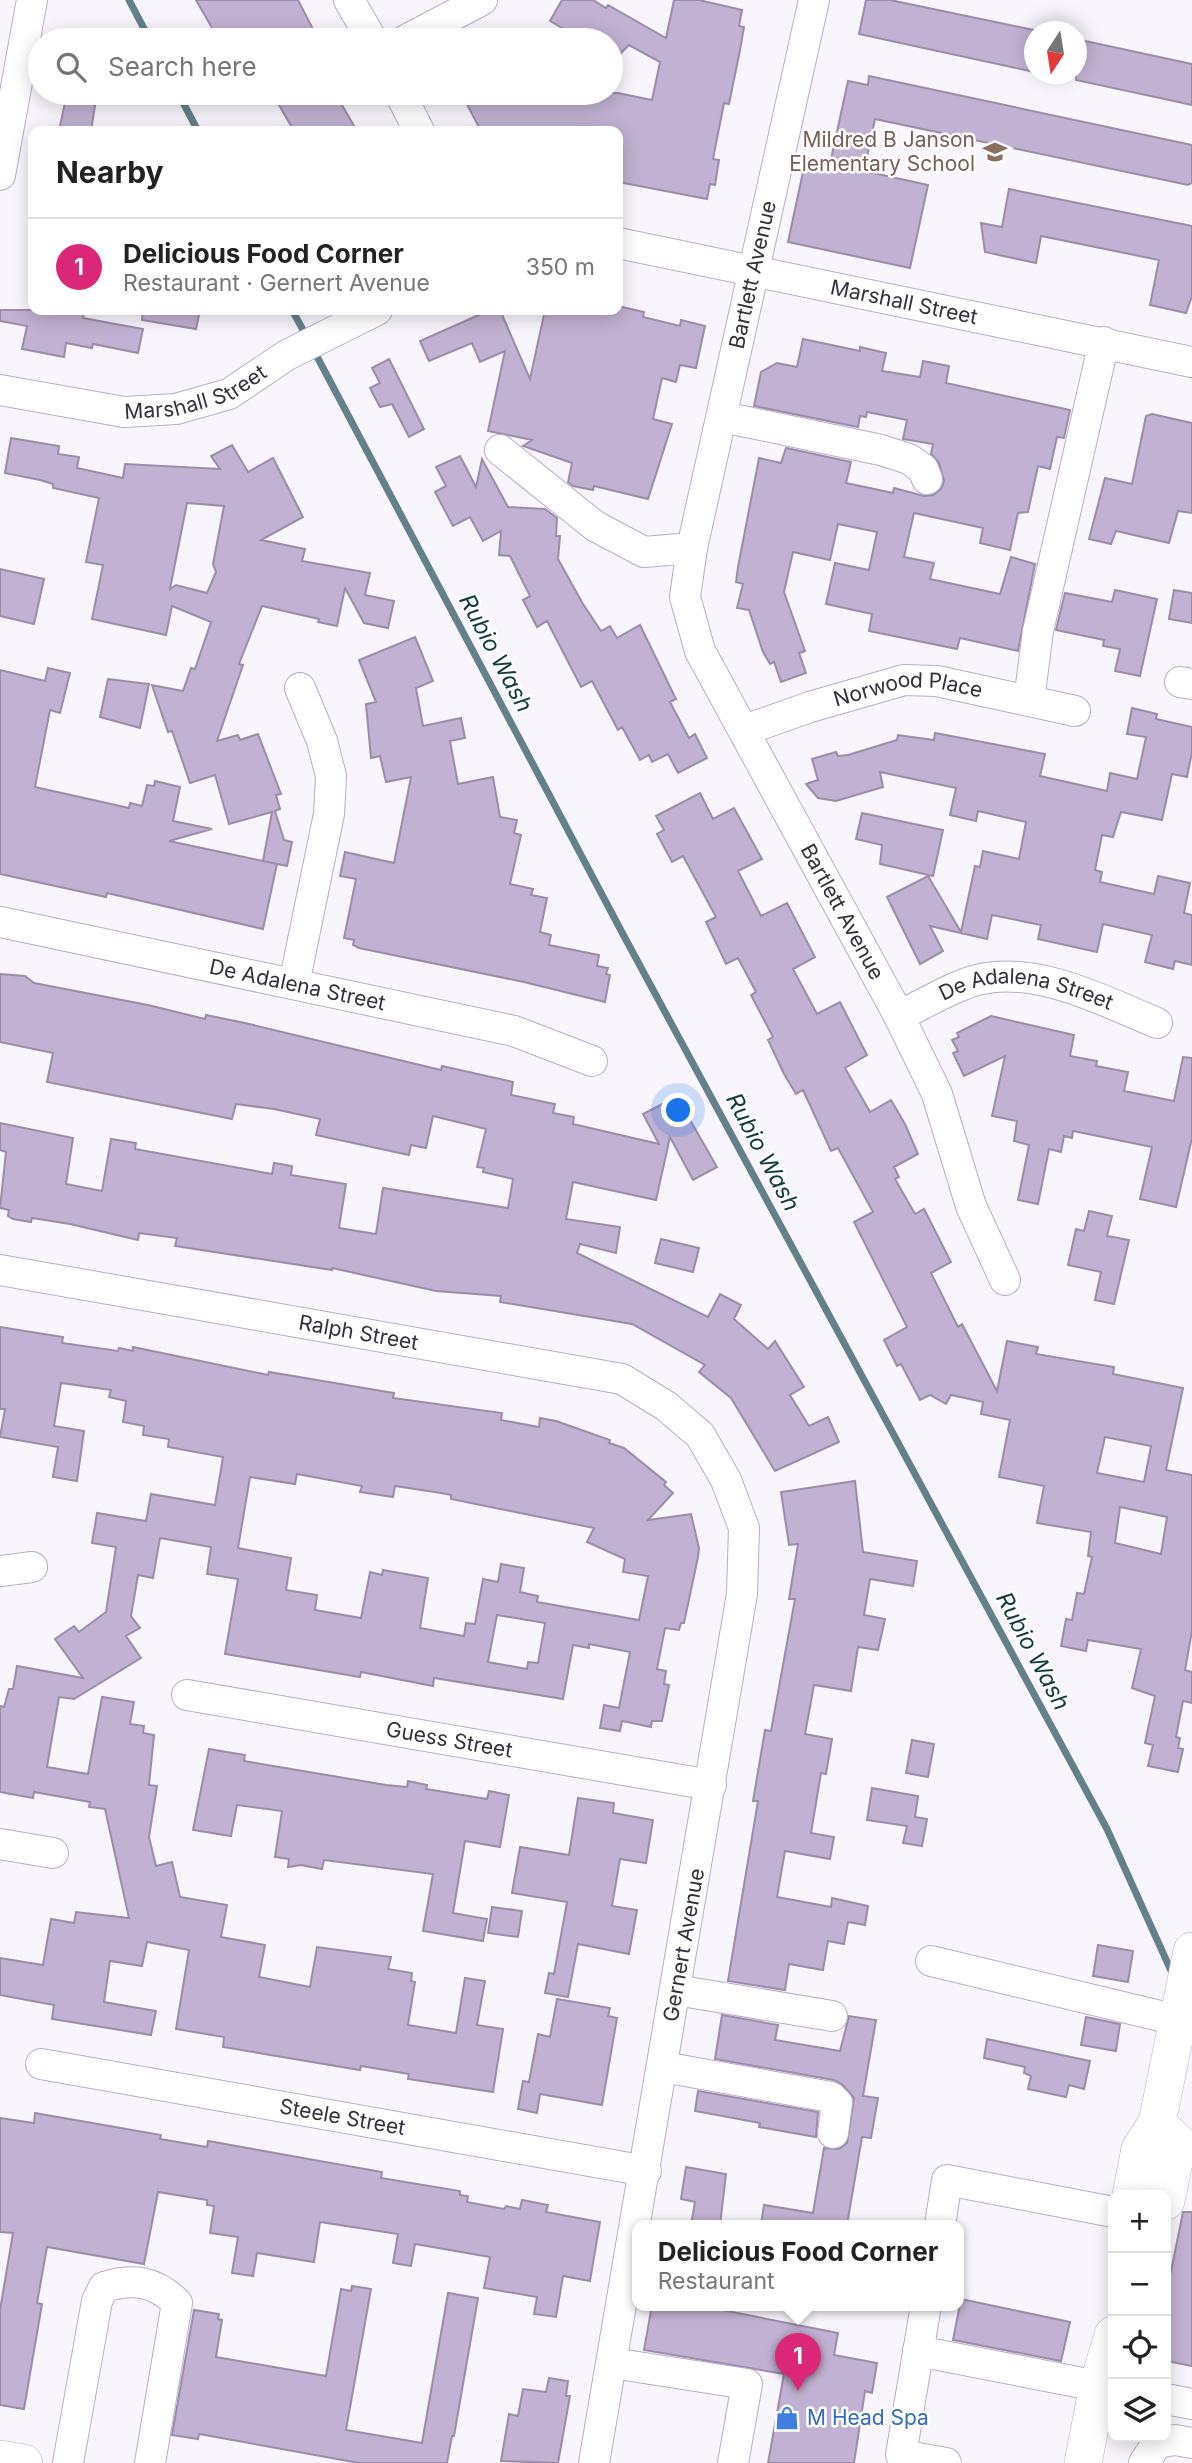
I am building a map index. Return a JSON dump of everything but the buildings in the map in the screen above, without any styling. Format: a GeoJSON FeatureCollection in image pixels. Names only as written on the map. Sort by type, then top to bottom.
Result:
{"type":"FeatureCollection","features":[{"type":"Feature","properties":{"kind":"main road"},"geometry":{"type":"LineString","coordinates":[[1168,2190],[1178,2143],[1174,2126],[1176,2026],[1192,1951]]}},
{"type":"Feature","properties":{"kind":"main road"},"geometry":{"type":"LineString","coordinates":[[1132,2190],[1140,2149],[1174,2126]]}},
{"type":"Feature","properties":{"kind":"main road"},"geometry":{"type":"LineString","coordinates":[[1083,2463],[1106,2387]]}},
{"type":"Feature","properties":{"kind":"main road"},"geometry":{"type":"LineString","coordinates":[[0,2459],[24,2463]]}},
{"type":"Feature","properties":{"kind":"street"},"geometry":{"type":"LineString","coordinates":[[0,175],[32,0]]}},
{"type":"Feature","properties":{"kind":"street"},"geometry":{"type":"LineString","coordinates":[[349,0],[365,28]]}},
{"type":"Feature","properties":{"kind":"street"},"geometry":{"type":"LineString","coordinates":[[429,28],[482,0]]}},
{"type":"Feature","properties":{"kind":"street","name":"Bartlett Avenue"},"geometry":{"type":"LineString","coordinates":[[814,0],[692,548],[685,597],[697,640],[899,1016],[937,1094],[971,1206],[1005,1280]]}},
{"type":"Feature","properties":{"kind":"street"},"geometry":{"type":"LineString","coordinates":[[406,105],[416,126]]}},
{"type":"Feature","properties":{"kind":"street","name":"Marshall Street"},"geometry":{"type":"LineString","coordinates":[[623,244],[1192,362]]}},
{"type":"Feature","properties":{"kind":"street","name":"Marshall Street"},"geometry":{"type":"LineString","coordinates":[[0,390],[124,412],[176,409],[229,394],[287,355],[365,315]]}},
{"type":"Feature","properties":{"kind":"street"},"geometry":{"type":"LineString","coordinates":[[1029,701],[1038,631],[1104,342]]}},
{"type":"Feature","properties":{"kind":"street"},"geometry":{"type":"LineString","coordinates":[[723,418],[881,450],[909,459],[923,469],[928,479]]}},
{"type":"Feature","properties":{"kind":"street"},"geometry":{"type":"LineString","coordinates":[[500,450],[595,526],[644,552],[692,548]]}},
{"type":"Feature","properties":{"kind":"street","name":"Norwood Place"},"geometry":{"type":"LineString","coordinates":[[745,730],[810,706],[904,680],[937,681],[1075,711]]}},
{"type":"Feature","properties":{"kind":"street"},"geometry":{"type":"LineString","coordinates":[[294,984],[329,814],[331,776],[322,741],[300,688]]}},
{"type":"Feature","properties":{"kind":"street","name":"De Adalena Street"},"geometry":{"type":"LineString","coordinates":[[0,922],[514,1031],[593,1061]]}},
{"type":"Feature","properties":{"kind":"street","name":"De Adalena Street"},"geometry":{"type":"LineString","coordinates":[[899,1016],[974,981],[996,976],[1035,980],[1090,995],[1157,1023]]}},
{"type":"Feature","properties":{"kind":"street","name":"Ralph Street"},"geometry":{"type":"LineString","coordinates":[[0,1270],[622,1379],[666,1406],[700,1435]]}},
{"type":"Feature","properties":{"kind":"street","name":"Gernert Avenue"},"geometry":{"type":"LineString","coordinates":[[637,2220],[742,1594],[744,1528],[726,1480],[700,1435]]}},
{"type":"Feature","properties":{"kind":"street"},"geometry":{"type":"LineString","coordinates":[[0,1571],[32,1567]]}},
{"type":"Feature","properties":{"kind":"street","name":"Guess Street"},"geometry":{"type":"LineString","coordinates":[[187,1695],[711,1785]]}},
{"type":"Feature","properties":{"kind":"street"},"geometry":{"type":"LineString","coordinates":[[0,1844],[53,1853]]}},
{"type":"Feature","properties":{"kind":"street"},"geometry":{"type":"LineString","coordinates":[[931,1961],[1176,2026]]}},
{"type":"Feature","properties":{"kind":"street"},"geometry":{"type":"LineString","coordinates":[[676,1990],[832,2016]]}},
{"type":"Feature","properties":{"kind":"street","name":"Steele Street"},"geometry":{"type":"LineString","coordinates":[[41,2064],[646,2171]]}},
{"type":"Feature","properties":{"kind":"street"},"geometry":{"type":"LineString","coordinates":[[663,2067],[831,2097],[837,2103],[833,2133]]}},
{"type":"Feature","properties":{"kind":"street"},"geometry":{"type":"LineString","coordinates":[[941,2220],[947,2180],[1108,2211]]}},
{"type":"Feature","properties":{"kind":"street","name":"Gernert Avenue"},"geometry":{"type":"LineString","coordinates":[[594,2463],[632,2250]]}},
{"type":"Feature","properties":{"kind":"street"},"geometry":{"type":"LineString","coordinates":[[68,2463],[97,2301],[104,2287],[126,2280],[162,2289],[177,2303],[150,2463]]}},
{"type":"Feature","properties":{"kind":"street"},"geometry":{"type":"LineString","coordinates":[[925,2311],[901,2455],[946,2463]]}},
{"type":"Feature","properties":{"kind":"street"},"geometry":{"type":"LineString","coordinates":[[918,2351],[1106,2387]]}},
{"type":"Feature","properties":{"kind":"street"},"geometry":{"type":"LineString","coordinates":[[612,2363],[747,2384],[733,2463]]}},
{"type":"Feature","properties":{"kind":"street"},"geometry":{"type":"LineString","coordinates":[[1171,2400],[1192,2404]]}},
{"type":"Feature","properties":{"kind":"street"},"geometry":{"type":"LineString","coordinates":[[1144,2463],[1157,2443],[1175,2440],[1192,2443]]}},
{"type":"Feature","properties":{"kind":"waterway","name":"Rubio Wash"},"geometry":{"type":"LineString","coordinates":[[129,0],[144,28]]}},
{"type":"Feature","properties":{"kind":"waterway","name":"Rubio Wash"},"geometry":{"type":"LineString","coordinates":[[184,105],[195,126]]}},
{"type":"Feature","properties":{"kind":"waterway","name":"Rubio Wash"},"geometry":{"type":"LineString","coordinates":[[295,315],[308,339]]}},
{"type":"Feature","properties":{"kind":"waterway","name":"Rubio Wash"},"geometry":{"type":"LineString","coordinates":[[313,349],[625,938],[1107,1829],[1173,1975]]}},
{"type":"Feature","properties":{"kind":"place","name":"Mildred B Janson Elementary School"},"geometry":{"type":"Point","coordinates":[995,152]}},
{"type":"Feature","properties":{"kind":"place","name":"Delicious Food Corner"},"geometry":{"type":"Point","coordinates":[798,2391]}},
{"type":"Feature","properties":{"kind":"place","name":"M Head Spa"},"geometry":{"type":"Point","coordinates":[787,2418]}}]}
